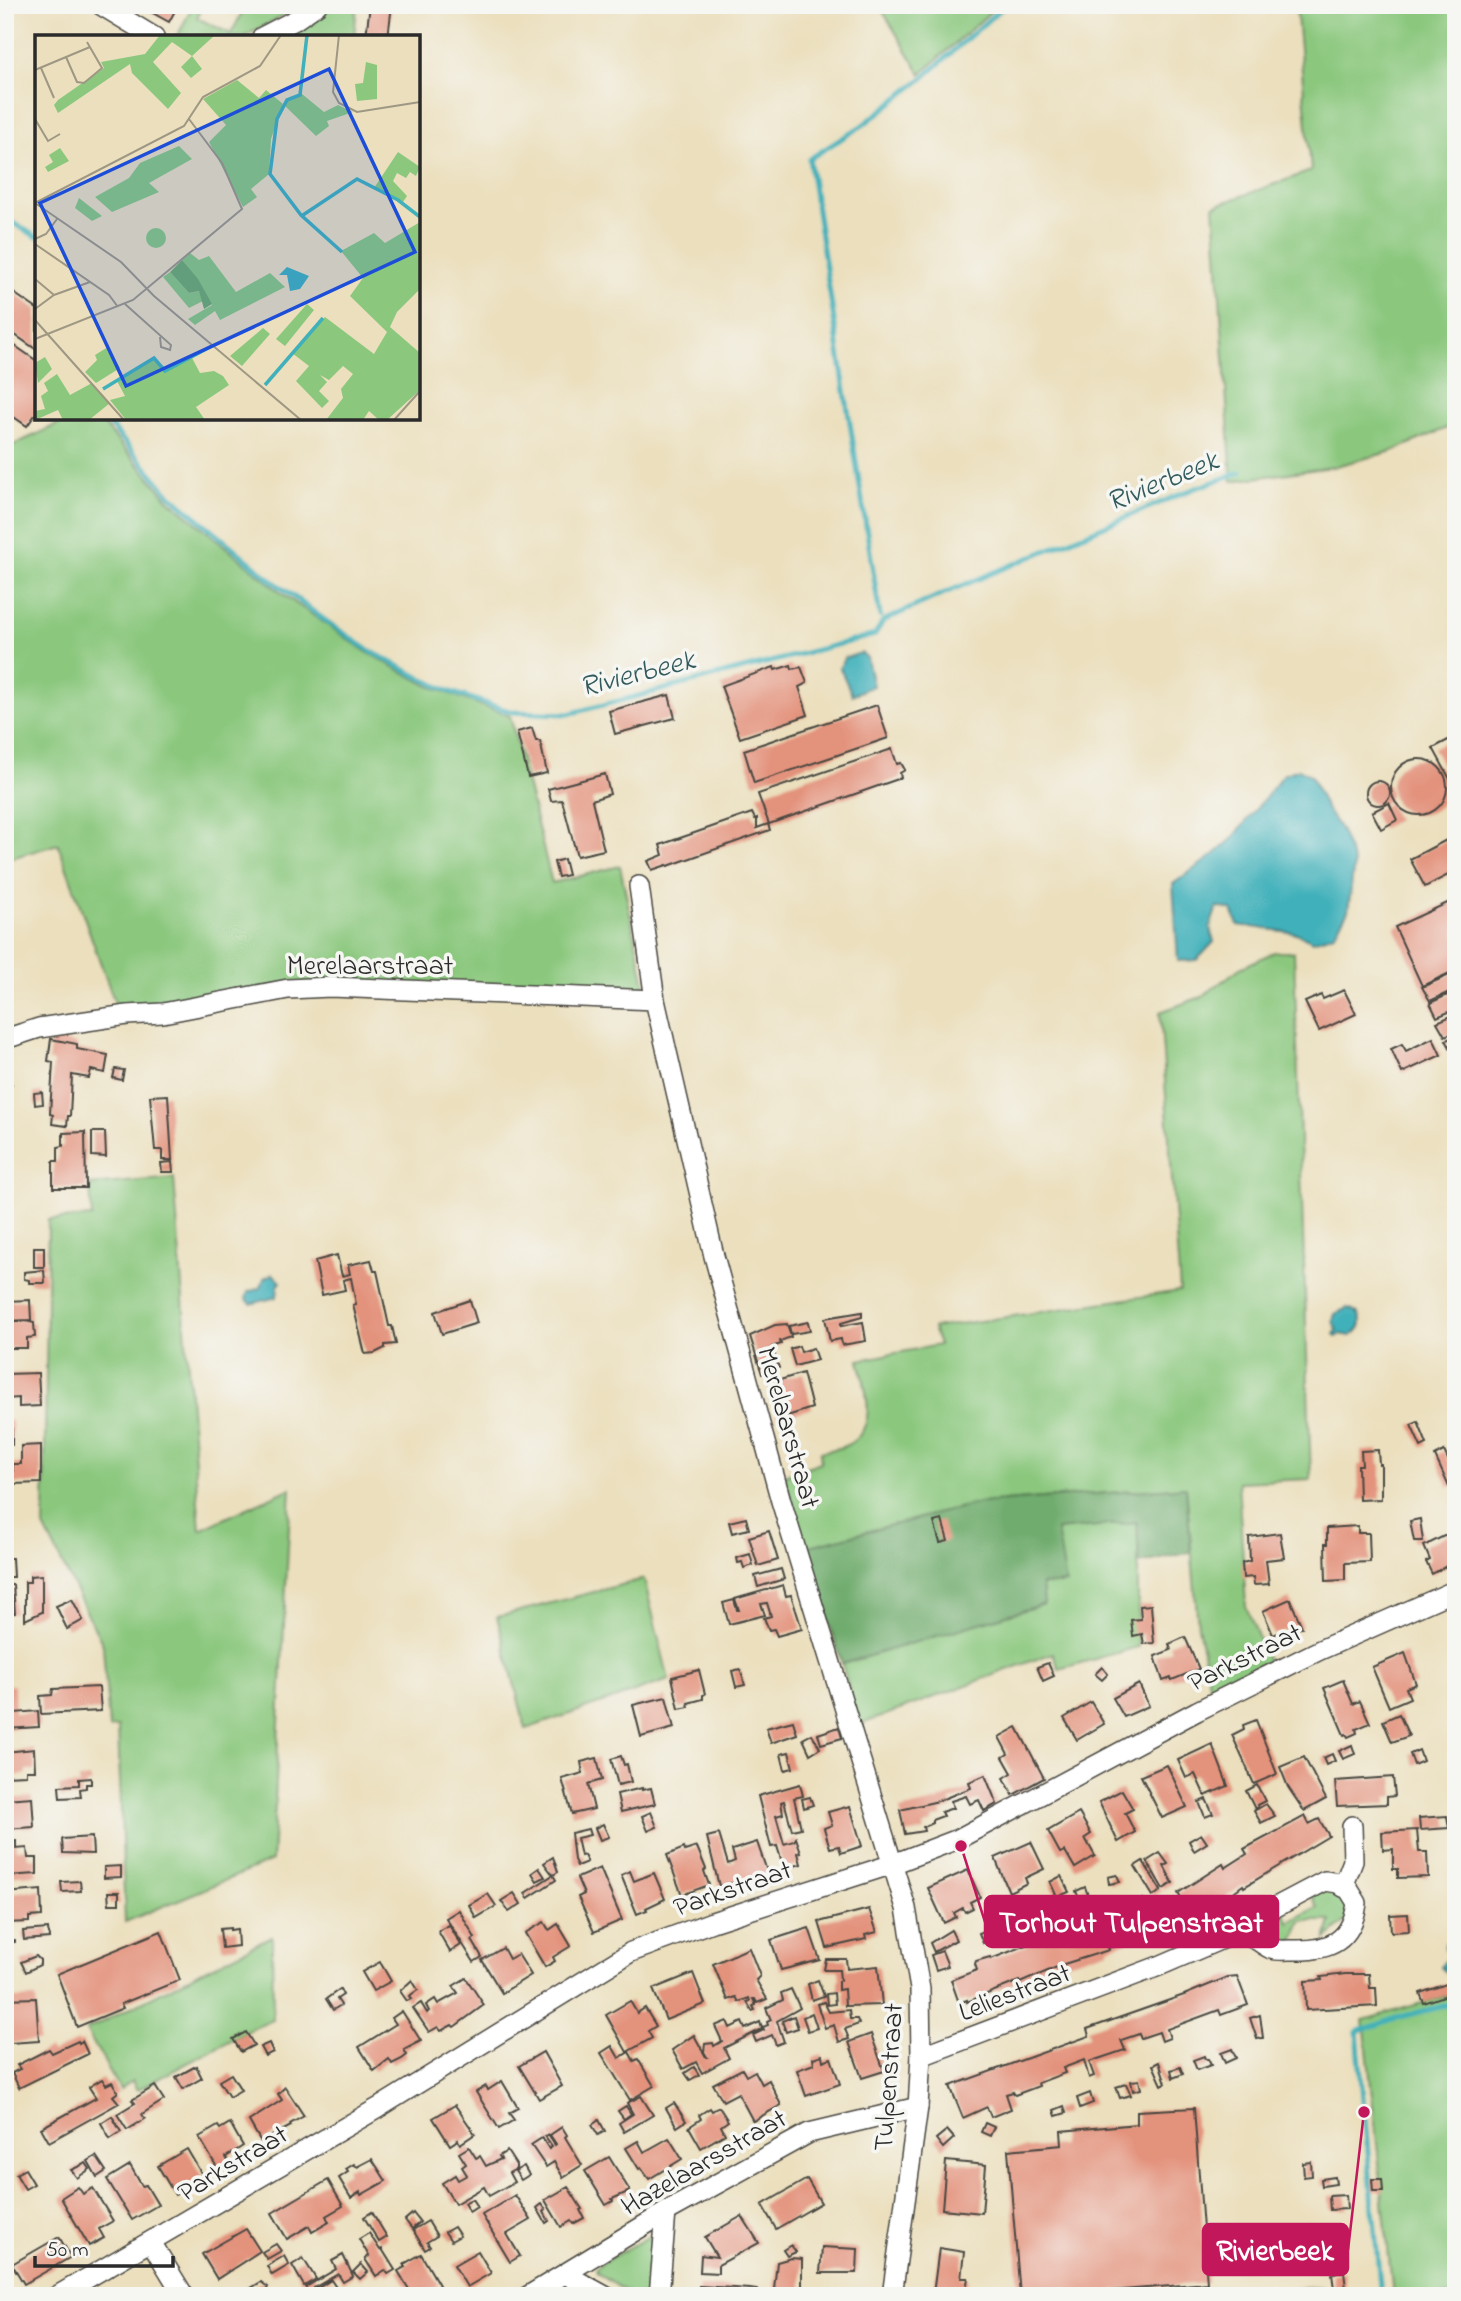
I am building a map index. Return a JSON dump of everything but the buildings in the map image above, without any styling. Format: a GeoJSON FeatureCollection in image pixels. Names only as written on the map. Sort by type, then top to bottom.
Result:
{"type":"FeatureCollection","features":[{"type":"Feature","properties":{"kind":"street"},"geometry":{"type":"LineString","coordinates":[[101,5],[150,35]]}},
{"type":"Feature","properties":{"kind":"street"},"geometry":{"type":"LineString","coordinates":[[265,35],[317,5]]}},
{"type":"Feature","properties":{"kind":"street","name":"Merelaarstraat"},"geometry":{"type":"LineString","coordinates":[[639,886],[655,1000],[714,1256],[781,1501],[893,1864]]}},
{"type":"Feature","properties":{"kind":"street","name":"Merelaarstraat"},"geometry":{"type":"LineString","coordinates":[[5,1039],[39,1028],[127,1015],[163,1013],[288,989],[320,987],[655,1000]]}},
{"type":"Feature","properties":{"kind":"street","name":"Parkstraat"},"geometry":{"type":"LineString","coordinates":[[57,2296],[378,2109],[631,1952],[712,1922],[893,1864],[958,1839],[1197,1710],[1320,1650],[1456,1590]]}},
{"type":"Feature","properties":{"kind":"street"},"geometry":{"type":"LineString","coordinates":[[1243,1930],[1272,1949],[1312,1951],[1330,1945],[1346,1935],[1355,1921],[1357,1903],[1343,1886],[1353,1861],[1352,1826]]}},
{"type":"Feature","properties":{"kind":"street","name":"Tulpenstraat"},"geometry":{"type":"LineString","coordinates":[[892,2296],[918,2107],[921,2056],[920,1989],[906,1908],[893,1864]]}},
{"type":"Feature","properties":{"kind":"street","name":"Leliestraat"},"geometry":{"type":"LineString","coordinates":[[921,2056],[1159,1966],[1243,1930],[1272,1909],[1325,1881],[1343,1886]]}},
{"type":"Feature","properties":{"kind":"street","name":"Hazelaarsstraat"},"geometry":{"type":"LineString","coordinates":[[528,2296],[666,2212],[809,2133],[918,2107]]}},
{"type":"Feature","properties":{"kind":"street"},"geometry":{"type":"LineString","coordinates":[[659,2296],[666,2212]]}},
{"type":"Feature","properties":{"kind":"street"},"geometry":{"type":"LineString","coordinates":[[151,2242],[184,2296]]}},
{"type":"Feature","properties":{"kind":"street"},"geometry":{"type":"LineString","coordinates":[[565,2274],[605,2296]]}},
{"type":"Feature","properties":{"kind":"green space"},"geometry":{"type":"Polygon","coordinates":[[[193,5],[203,5],[197,18],[231,34],[246,5],[302,5],[248,35],[178,35],[193,5]]]}},
{"type":"Feature","properties":{"kind":"green space"},"geometry":{"type":"Polygon","coordinates":[[[324,5],[357,5],[354,35],[284,35],[283,32],[324,5]]]}},
{"type":"Feature","properties":{"kind":"green space"},"geometry":{"type":"Polygon","coordinates":[[[879,5],[998,5],[921,74],[879,5]]]}},
{"type":"Feature","properties":{"kind":"green space"},"geometry":{"type":"Polygon","coordinates":[[[1296,5],[1456,5],[1456,424],[1393,451],[1332,467],[1232,481],[1214,206],[1311,171],[1296,5]]]}},
{"type":"Feature","properties":{"kind":"green space"},"geometry":{"type":"Polygon","coordinates":[[[67,420],[100,420],[169,500],[285,596],[368,653],[429,686],[510,716],[552,883],[620,866],[646,989],[547,988],[228,997],[117,1009],[58,844],[5,860],[5,449],[67,420]]]}},
{"type":"Feature","properties":{"kind":"green space"},"geometry":{"type":"Polygon","coordinates":[[[1274,952],[1294,952],[1311,1479],[1238,1482],[1246,1606],[1268,1662],[1210,1689],[1198,1626],[1186,1487],[979,1503],[806,1547],[784,1475],[821,1462],[820,1452],[847,1445],[857,1438],[864,1428],[868,1407],[859,1360],[939,1345],[933,1328],[1180,1291],[1160,1012],[1201,997],[1240,968],[1274,952]]]}},
{"type":"Feature","properties":{"kind":"green space"},"geometry":{"type":"Polygon","coordinates":[[[174,1178],[200,1530],[291,1488],[272,1861],[125,1922],[118,1727],[109,1728],[103,1645],[44,1527],[48,1220],[92,1217],[90,1185],[174,1178]]]}},
{"type":"Feature","properties":{"kind":"green space"},"geometry":{"type":"Polygon","coordinates":[[[1186,1487],[1191,1552],[1139,1564],[1137,1522],[1057,1530],[1066,1583],[1042,1585],[1044,1604],[842,1664],[806,1547],[979,1503],[1186,1487]]]}},
{"type":"Feature","properties":{"kind":"green space"},"geometry":{"type":"Polygon","coordinates":[[[1138,1522],[1138,1647],[1059,1669],[1053,1653],[859,1725],[842,1664],[1044,1604],[1042,1585],[1065,1583],[1056,1530],[1138,1522]]]}},
{"type":"Feature","properties":{"kind":"green space"},"geometry":{"type":"Polygon","coordinates":[[[644,1579],[669,1680],[526,1729],[497,1617],[644,1579]]]}},
{"type":"Feature","properties":{"kind":"green space"},"geometry":{"type":"Polygon","coordinates":[[[1330,1888],[1348,1900],[1348,1919],[1326,1939],[1331,1921],[1301,1921],[1293,1941],[1272,1934],[1269,1924],[1272,1916],[1282,1910],[1289,1922],[1318,1907],[1312,1895],[1330,1888]]]}},
{"type":"Feature","properties":{"kind":"green space"},"geometry":{"type":"Polygon","coordinates":[[[272,1936],[273,2020],[137,2090],[132,2081],[120,2089],[86,2030],[272,1936]]]}},
{"type":"Feature","properties":{"kind":"green space"},"geometry":{"type":"Polygon","coordinates":[[[1456,1993],[1456,2296],[1393,2296],[1364,2020],[1456,1993]]]}},
{"type":"Feature","properties":{"kind":"green space"},"geometry":{"type":"Polygon","coordinates":[[[648,2237],[652,2239],[648,2296],[633,2296],[597,2273],[599,2265],[648,2237]]]}},
{"type":"Feature","properties":{"kind":"green space"},"geometry":{"type":"Polygon","coordinates":[[[1324,2287],[1325,2296],[1195,2296],[1324,2287]]]}},
{"type":"Feature","properties":{"kind":"water"},"geometry":{"type":"Polygon","coordinates":[[[861,653],[867,658],[873,686],[852,695],[840,668],[844,658],[861,653]]]}},
{"type":"Feature","properties":{"kind":"water"},"geometry":{"type":"Polygon","coordinates":[[[1299,769],[1311,776],[1325,807],[1340,829],[1354,864],[1348,911],[1334,934],[1313,941],[1296,933],[1238,925],[1232,910],[1217,907],[1210,927],[1214,942],[1197,960],[1178,961],[1173,884],[1232,839],[1284,774],[1299,769]]]}},
{"type":"Feature","properties":{"kind":"water"},"geometry":{"type":"Polygon","coordinates":[[[273,1274],[281,1282],[277,1297],[251,1304],[246,1299],[248,1292],[261,1288],[264,1278],[273,1274]]]}},
{"type":"Feature","properties":{"kind":"water"},"geometry":{"type":"Polygon","coordinates":[[[1347,1308],[1360,1316],[1361,1324],[1351,1336],[1336,1336],[1333,1321],[1335,1314],[1347,1308]]]}},
{"type":"Feature","properties":{"kind":"water"},"geometry":{"type":"Polygon","coordinates":[[[1450,1940],[1456,1944],[1456,1982],[1441,1967],[1449,1954],[1445,1944],[1450,1940]]]}},
{"type":"Feature","properties":{"kind":"waterway"},"geometry":{"type":"LineString","coordinates":[[880,616],[809,159],[863,125],[922,79],[1005,5]]}},
{"type":"Feature","properties":{"kind":"waterway","name":"Rivierbeek"},"geometry":{"type":"LineString","coordinates":[[5,218],[35,236]]}},
{"type":"Feature","properties":{"kind":"waterway","name":"Rivierbeek"},"geometry":{"type":"LineString","coordinates":[[106,420],[169,494],[270,579],[326,621],[370,651],[421,678],[448,691],[512,712],[568,714],[875,635],[883,621],[940,595],[1193,489],[1241,472]]}},
{"type":"Feature","properties":{"kind":"waterway","name":"Rivierbeek"},"geometry":{"type":"LineString","coordinates":[[1381,2296],[1357,2032],[1396,2018],[1456,2003]]}},
{"type":"Feature","properties":{"kind":"place","name":"Torhout Tulpenstraat"},"geometry":{"type":"Point","coordinates":[961,1846]}},
{"type":"Feature","properties":{"kind":"place","name":"Rivierbeek"},"geometry":{"type":"Point","coordinates":[1364,2112]}}]}
